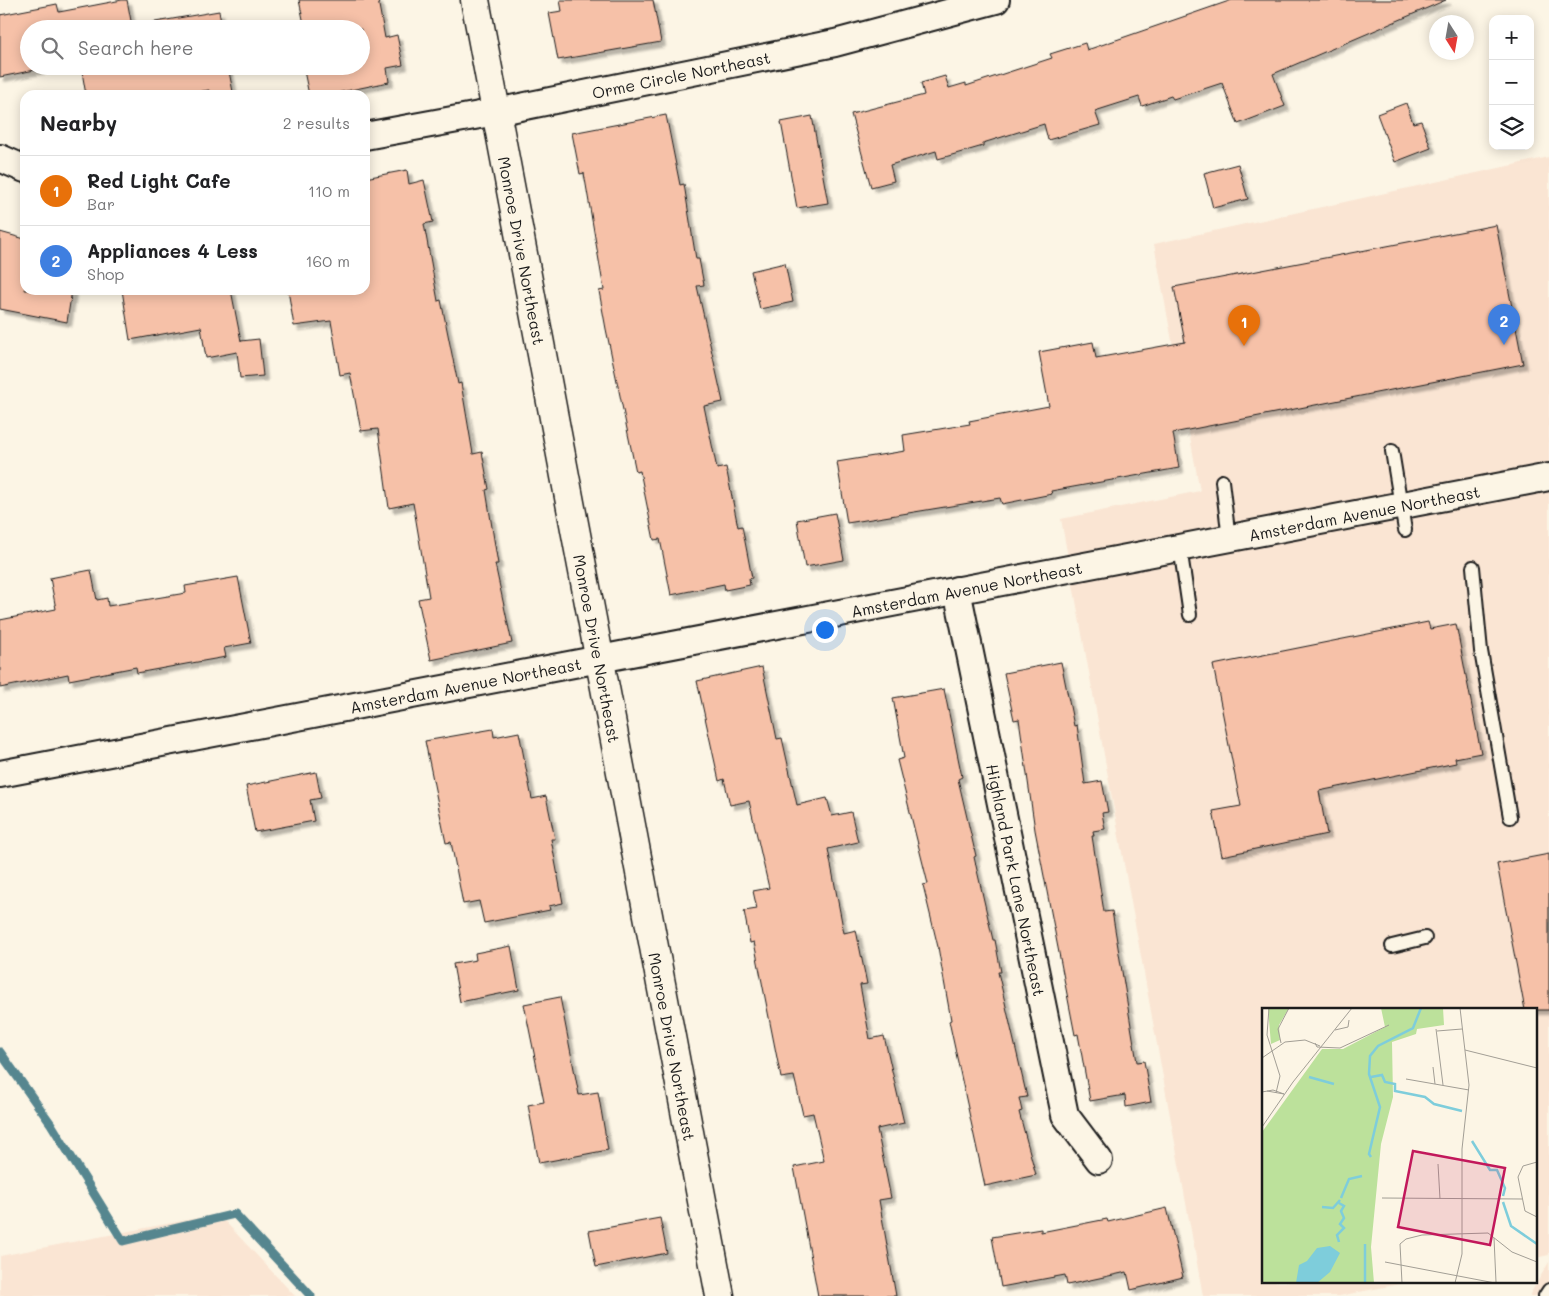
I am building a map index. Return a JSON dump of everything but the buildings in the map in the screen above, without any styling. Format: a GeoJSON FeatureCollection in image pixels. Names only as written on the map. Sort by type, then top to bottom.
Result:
{"type":"FeatureCollection","features":[{"type":"Feature","properties":{"kind":"main road","name":"Monroe Drive Northeast"},"geometry":{"type":"LineString","coordinates":[[475,0],[720,1296]]}},
{"type":"Feature","properties":{"kind":"street","name":"Orme Circle Northeast"},"geometry":{"type":"LineString","coordinates":[[370,135],[496,112],[835,43],[996,0]]}},
{"type":"Feature","properties":{"kind":"street"},"geometry":{"type":"LineString","coordinates":[[0,158],[20,167]]}},
{"type":"Feature","properties":{"kind":"street","name":"Amsterdam Avenue Northeast"},"geometry":{"type":"LineString","coordinates":[[0,774],[1549,477]]}},
{"type":"Feature","properties":{"kind":"street","name":"Highland Park Lane Northeast"},"geometry":{"type":"LineString","coordinates":[[957,590],[1065,1116],[1099,1160]]}},
{"type":"Feature","properties":{"kind":"lane"},"geometry":{"type":"LineString","coordinates":[[1392,451],[1405,530]]}},
{"type":"Feature","properties":{"kind":"lane"},"geometry":{"type":"LineString","coordinates":[[1222,481],[1229,539]]}},
{"type":"Feature","properties":{"kind":"lane"},"geometry":{"type":"LineString","coordinates":[[1180,547],[1190,615]]}},
{"type":"Feature","properties":{"kind":"lane"},"geometry":{"type":"LineString","coordinates":[[1473,568],[1481,651],[1510,817]]}},
{"type":"Feature","properties":{"kind":"lane"},"geometry":{"type":"LineString","coordinates":[[1392,946],[1424,938]]}},
{"type":"Feature","properties":{"kind":"lane"},"geometry":{"type":"LineString","coordinates":[[1545,1296],[1549,1290]]}},
{"type":"Feature","properties":{"kind":"shaded area"},"geometry":{"type":"Polygon","coordinates":[[[1549,157],[1549,1255],[1536,1258],[1536,1008],[1262,1008],[1262,1284],[1400,1284],[1339,1296],[1203,1296],[1061,519],[1200,491],[1154,244],[1549,157]]]}},
{"type":"Feature","properties":{"kind":"shaded area"},"geometry":{"type":"Polygon","coordinates":[[[218,1214],[295,1296],[0,1296],[0,1256],[218,1214]]]}},
{"type":"Feature","properties":{"kind":"shaded area"},"geometry":{"type":"Polygon","coordinates":[[[1549,1262],[1549,1296],[1529,1296],[1549,1262]]]}},
{"type":"Feature","properties":{"kind":"waterway"},"geometry":{"type":"LineString","coordinates":[[0,1052],[51,1124],[123,1241],[235,1214],[311,1296]]}},
{"type":"Feature","properties":{"kind":"place","name":"Appliances 4 Less"},"geometry":{"type":"Point","coordinates":[1504,345]}},
{"type":"Feature","properties":{"kind":"place","name":"Red Light Cafe"},"geometry":{"type":"Point","coordinates":[1244,346]}}]}
